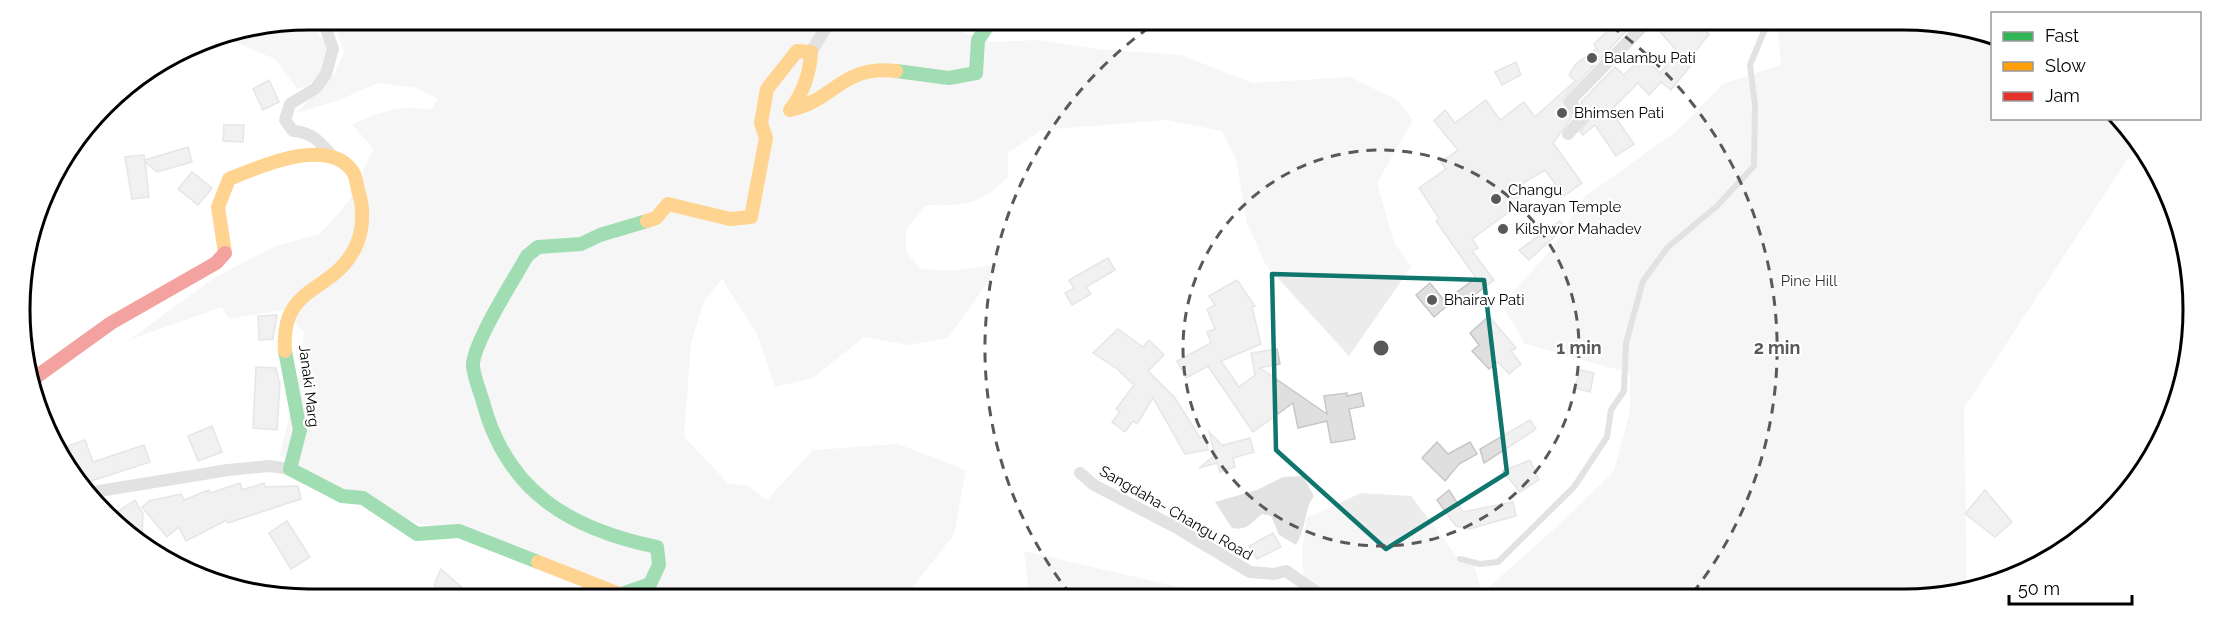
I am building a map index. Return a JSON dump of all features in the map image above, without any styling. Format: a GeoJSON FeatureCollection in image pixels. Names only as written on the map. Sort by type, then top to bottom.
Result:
{"type":"FeatureCollection","features":[{"type":"Feature","properties":{"kind":"street"},"geometry":{"type":"LineString","coordinates":[[327,30],[333,49],[326,74],[316,88],[291,104],[285,120],[293,131],[305,132],[318,140],[332,156]]}},
{"type":"Feature","properties":{"kind":"street"},"geometry":{"type":"LineString","coordinates":[[824,30],[810,52],[811,65],[799,100],[790,111],[802,109],[848,75],[872,70],[944,80],[962,78],[976,73],[978,40],[985,30]]}},
{"type":"Feature","properties":{"kind":"street"},"geometry":{"type":"LineString","coordinates":[[1568,134],[1582,118],[1570,101],[1639,30]]}},
{"type":"Feature","properties":{"kind":"street"},"geometry":{"type":"LineString","coordinates":[[636,589],[650,584],[659,565],[657,548],[618,539],[590,529],[560,513],[522,480],[490,428],[473,365],[485,332],[515,276],[527,256],[538,247],[581,244],[600,235],[656,218],[668,204],[724,219],[740,220],[751,217],[755,206],[766,138],[761,123],[767,89],[797,51],[810,52]]}},
{"type":"Feature","properties":{"kind":"street"},"geometry":{"type":"LineString","coordinates":[[38,375],[113,322],[216,263],[226,252],[215,218],[218,199],[229,179],[295,157],[312,154],[332,156]]}},
{"type":"Feature","properties":{"kind":"street","name":"Janaki Marg"},"geometry":{"type":"LineString","coordinates":[[290,469],[300,432],[289,376],[286,327],[290,312],[308,294],[340,270],[354,249],[364,206],[352,171],[332,156]]}},
{"type":"Feature","properties":{"kind":"street"},"geometry":{"type":"LineString","coordinates":[[97,491],[228,470],[269,466],[290,469],[342,496],[363,498],[417,534],[459,531],[609,589]]}},
{"type":"Feature","properties":{"kind":"street","name":"Sangdaha- Changu Road"},"geometry":{"type":"LineString","coordinates":[[1080,473],[1094,485],[1177,528],[1250,573],[1274,574],[1286,571],[1312,589]]}},
{"type":"Feature","properties":{"kind":"lane"},"geometry":{"type":"LineString","coordinates":[[1460,559],[1480,564],[1498,562],[1574,487],[1607,437],[1611,410],[1624,391],[1626,343],[1643,281],[1668,247],[1717,206],[1754,165],[1755,105],[1750,65],[1765,30]]}},
{"type":"Feature","properties":{"kind":"highlighted area"},"geometry":{"type":"Polygon","coordinates":[[[1272,274],[1484,280],[1507,473],[1386,549],[1276,450],[1272,274]]]}},
{"type":"Feature","properties":{"kind":"green space"},"geometry":{"type":"Polygon","coordinates":[[[315,30],[327,44],[321,73],[312,82],[297,89],[275,59],[233,41],[273,32],[315,30]]]}},
{"type":"Feature","properties":{"kind":"green space"},"geometry":{"type":"Polygon","coordinates":[[[336,30],[957,30],[991,42],[1038,40],[1097,49],[1181,55],[1253,83],[1350,77],[1397,100],[1413,120],[1377,183],[1394,242],[1411,267],[1349,356],[1265,264],[1247,223],[1236,159],[1222,131],[1167,120],[1041,130],[1008,153],[1008,177],[989,193],[962,204],[926,205],[906,230],[906,252],[921,269],[954,271],[1001,264],[948,338],[908,345],[864,337],[813,378],[775,387],[757,334],[722,279],[704,301],[691,344],[684,437],[728,483],[748,486],[767,500],[813,450],[898,444],[966,470],[954,534],[912,589],[605,589],[459,531],[416,523],[322,483],[280,455],[300,370],[304,332],[283,310],[229,319],[222,307],[129,340],[214,278],[275,246],[320,234],[349,201],[373,149],[352,124],[391,110],[420,108],[431,110],[438,99],[417,88],[378,83],[337,101],[296,113],[334,75],[344,52],[336,30]]]}},
{"type":"Feature","properties":{"kind":"green space","name":"Pine Hill"},"geometry":{"type":"Polygon","coordinates":[[[1778,30],[1904,30],[1958,35],[1991,44],[1991,120],[2109,120],[2133,150],[1964,408],[1967,582],[1940,587],[1904,589],[1487,589],[1562,522],[1614,471],[1630,411],[1630,373],[1525,344],[1502,305],[1555,245],[1584,197],[1678,130],[1723,84],[1781,65],[1778,30]]]}},
{"type":"Feature","properties":{"kind":"green space","name":"Pine Hill"},"geometry":{"type":"Polygon","coordinates":[[[1361,493],[1411,496],[1459,559],[1474,565],[1481,589],[1304,589],[1302,554],[1306,518],[1361,493]]]}},
{"type":"Feature","properties":{"kind":"green space"},"geometry":{"type":"Polygon","coordinates":[[[1024,551],[1187,589],[1028,589],[1024,551]]]}},
{"type":"Feature","properties":{"kind":"shaded area"},"geometry":{"type":"Polygon","coordinates":[[[1303,476],[1314,496],[1296,545],[1279,535],[1271,516],[1262,514],[1245,527],[1232,528],[1215,502],[1257,490],[1283,477],[1303,476]]]}},
{"type":"Feature","properties":{"kind":"building"},"geometry":{"type":"Polygon","coordinates":[[[1609,30],[1627,30],[1562,99],[1572,117],[1553,143],[1582,183],[1564,196],[1545,170],[1512,190],[1521,203],[1472,239],[1478,248],[1472,251],[1494,280],[1461,305],[1453,295],[1476,278],[1436,221],[1439,218],[1419,188],[1446,169],[1441,162],[1458,150],[1434,121],[1445,110],[1455,123],[1486,100],[1500,120],[1524,102],[1535,117],[1575,81],[1569,75],[1576,64],[1596,49],[1598,51],[1594,44],[1609,30]]]}},
{"type":"Feature","properties":{"kind":"building"},"geometry":{"type":"Polygon","coordinates":[[[1658,30],[1704,30],[1709,34],[1687,62],[1691,65],[1671,90],[1661,82],[1649,95],[1638,83],[1614,107],[1618,111],[1614,115],[1634,144],[1616,156],[1595,125],[1583,135],[1580,132],[1590,117],[1581,102],[1615,67],[1624,75],[1643,56],[1660,73],[1678,52],[1658,30]]]}},
{"type":"Feature","properties":{"kind":"building"},"geometry":{"type":"Polygon","coordinates":[[[1516,62],[1521,75],[1502,85],[1495,72],[1516,62]]]}},
{"type":"Feature","properties":{"kind":"building"},"geometry":{"type":"Polygon","coordinates":[[[269,80],[279,102],[263,110],[253,89],[269,80]]]}},
{"type":"Feature","properties":{"kind":"building"},"geometry":{"type":"Polygon","coordinates":[[[224,125],[244,125],[243,142],[223,141],[224,125]]]}},
{"type":"Feature","properties":{"kind":"building"},"geometry":{"type":"Polygon","coordinates":[[[188,147],[192,162],[157,172],[145,162],[149,197],[132,199],[125,157],[144,155],[145,160],[188,147]]]}},
{"type":"Feature","properties":{"kind":"building"},"geometry":{"type":"Polygon","coordinates":[[[192,172],[212,188],[198,205],[178,189],[192,172]]]}},
{"type":"Feature","properties":{"kind":"building"},"geometry":{"type":"Polygon","coordinates":[[[1560,221],[1565,227],[1529,260],[1519,250],[1560,221]]]}},
{"type":"Feature","properties":{"kind":"building"},"geometry":{"type":"Polygon","coordinates":[[[1108,258],[1115,270],[1086,287],[1091,294],[1072,305],[1065,293],[1074,288],[1069,280],[1108,258]]]}},
{"type":"Feature","properties":{"kind":"building"},"geometry":{"type":"Polygon","coordinates":[[[1237,280],[1255,306],[1252,307],[1261,344],[1221,361],[1239,387],[1255,375],[1251,353],[1277,349],[1280,364],[1260,368],[1327,414],[1324,396],[1347,393],[1347,396],[1361,393],[1364,406],[1349,409],[1355,439],[1331,443],[1327,421],[1298,428],[1293,403],[1253,432],[1208,366],[1186,378],[1177,361],[1211,343],[1207,332],[1215,329],[1207,309],[1215,305],[1209,296],[1237,280]]]}},
{"type":"Feature","properties":{"kind":"building","name":"Bhairav Pati"},"geometry":{"type":"Polygon","coordinates":[[[1430,283],[1448,305],[1434,317],[1416,295],[1430,283]]]}},
{"type":"Feature","properties":{"kind":"building"},"geometry":{"type":"Polygon","coordinates":[[[277,315],[273,339],[259,340],[258,316],[277,315]]]}},
{"type":"Feature","properties":{"kind":"building"},"geometry":{"type":"Polygon","coordinates":[[[1489,316],[1516,348],[1511,351],[1521,364],[1509,374],[1498,362],[1489,369],[1472,351],[1479,345],[1470,333],[1489,316]]]}},
{"type":"Feature","properties":{"kind":"building"},"geometry":{"type":"Polygon","coordinates":[[[1118,329],[1143,347],[1149,340],[1164,355],[1148,371],[1175,398],[1200,438],[1206,437],[1208,450],[1185,454],[1153,398],[1137,424],[1133,421],[1125,432],[1112,422],[1120,412],[1116,409],[1134,385],[1117,369],[1093,353],[1118,329]]]}},
{"type":"Feature","properties":{"kind":"building"},"geometry":{"type":"Polygon","coordinates":[[[256,367],[276,368],[280,385],[277,430],[253,428],[256,367]]]}},
{"type":"Feature","properties":{"kind":"building"},"geometry":{"type":"Polygon","coordinates":[[[1580,370],[1594,373],[1590,392],[1575,388],[1580,370]]]}},
{"type":"Feature","properties":{"kind":"building"},"geometry":{"type":"Polygon","coordinates":[[[1530,420],[1536,429],[1484,463],[1480,449],[1530,420]]]}},
{"type":"Feature","properties":{"kind":"building"},"geometry":{"type":"Polygon","coordinates":[[[212,426],[222,452],[198,461],[188,436],[212,426]]]}},
{"type":"Feature","properties":{"kind":"building"},"geometry":{"type":"Polygon","coordinates":[[[1209,432],[1224,447],[1223,445],[1250,438],[1254,452],[1233,458],[1235,467],[1220,472],[1217,463],[1199,468],[1215,455],[1209,432]]]}},
{"type":"Feature","properties":{"kind":"building"},"geometry":{"type":"Polygon","coordinates":[[[85,440],[93,462],[144,445],[150,462],[89,482],[69,451],[68,446],[85,440]]]}},
{"type":"Feature","properties":{"kind":"building"},"geometry":{"type":"Polygon","coordinates":[[[1437,442],[1448,454],[1470,442],[1477,454],[1459,464],[1445,481],[1422,458],[1437,442]]]}},
{"type":"Feature","properties":{"kind":"building"},"geometry":{"type":"Polygon","coordinates":[[[1530,460],[1539,480],[1520,492],[1503,471],[1530,460]]]}},
{"type":"Feature","properties":{"kind":"building"},"geometry":{"type":"Polygon","coordinates":[[[240,483],[242,490],[264,483],[265,487],[298,486],[301,499],[228,523],[227,520],[186,541],[179,527],[167,537],[142,507],[149,501],[181,494],[184,500],[209,490],[210,493],[240,483]]]}},
{"type":"Feature","properties":{"kind":"building"},"geometry":{"type":"Polygon","coordinates":[[[1449,490],[1463,512],[1513,502],[1516,516],[1469,529],[1456,526],[1437,500],[1449,490]]]}},
{"type":"Feature","properties":{"kind":"building"},"geometry":{"type":"Polygon","coordinates":[[[1985,490],[2012,522],[1995,537],[1965,514],[1985,490]]]}},
{"type":"Feature","properties":{"kind":"building"},"geometry":{"type":"Polygon","coordinates":[[[135,500],[143,514],[142,533],[125,520],[117,512],[135,500]]]}},
{"type":"Feature","properties":{"kind":"building"},"geometry":{"type":"Polygon","coordinates":[[[287,521],[310,557],[291,569],[269,533],[287,521]]]}},
{"type":"Feature","properties":{"kind":"building"},"geometry":{"type":"Polygon","coordinates":[[[1273,533],[1281,547],[1257,559],[1249,546],[1273,533]]]}},
{"type":"Feature","properties":{"kind":"building"},"geometry":{"type":"Polygon","coordinates":[[[441,569],[463,589],[438,589],[434,585],[441,569]]]}},
{"type":"Feature","properties":{"kind":"traffic: fast"},"geometry":{"type":"LineString","coordinates":[[896,71],[949,78],[976,73],[978,40],[985,30]]}},
{"type":"Feature","properties":{"kind":"traffic: fast"},"geometry":{"type":"LineString","coordinates":[[636,589],[650,584],[659,565],[657,547],[596,529],[570,517],[546,502],[526,483],[508,460],[494,433],[473,366],[486,327],[527,256],[538,247],[581,244],[600,235],[647,221]]}},
{"type":"Feature","properties":{"kind":"traffic: fast"},"geometry":{"type":"LineString","coordinates":[[285,351],[300,430],[290,469],[342,496],[363,498],[417,534],[459,531],[538,562]]}},
{"type":"Feature","properties":{"kind":"traffic: slow"},"geometry":{"type":"LineString","coordinates":[[647,221],[656,218],[668,204],[730,219],[751,217],[766,138],[761,123],[767,89],[797,51],[811,52],[805,83],[790,110],[818,99],[839,84],[863,73],[896,71]]}},
{"type":"Feature","properties":{"kind":"traffic: slow"},"geometry":{"type":"LineString","coordinates":[[225,253],[218,207],[229,179],[275,162],[311,155],[328,156],[342,161],[353,172],[362,212],[358,241],[345,263],[299,301],[291,313],[286,329],[285,351]]}},
{"type":"Feature","properties":{"kind":"traffic: slow"},"geometry":{"type":"LineString","coordinates":[[538,562],[607,589]]}},
{"type":"Feature","properties":{"kind":"traffic: jam"},"geometry":{"type":"LineString","coordinates":[[38,375],[111,323],[216,263],[225,253]]}},
{"type":"Feature","properties":{"kind":"place","name":"Balambu Pati"},"geometry":{"type":"Point","coordinates":[1592,58]}},
{"type":"Feature","properties":{"kind":"place","name":"Bhimsen Pati"},"geometry":{"type":"Point","coordinates":[1562,113]}},
{"type":"Feature","properties":{"kind":"place","name":"Changu Narayan Temple"},"geometry":{"type":"Point","coordinates":[1496,199]}},
{"type":"Feature","properties":{"kind":"place","name":"Kilshwor Mahadev"},"geometry":{"type":"Point","coordinates":[1503,229]}},
{"type":"Feature","properties":{"kind":"place","name":"Bhairav Pati"},"geometry":{"type":"Point","coordinates":[1432,300]}}]}
